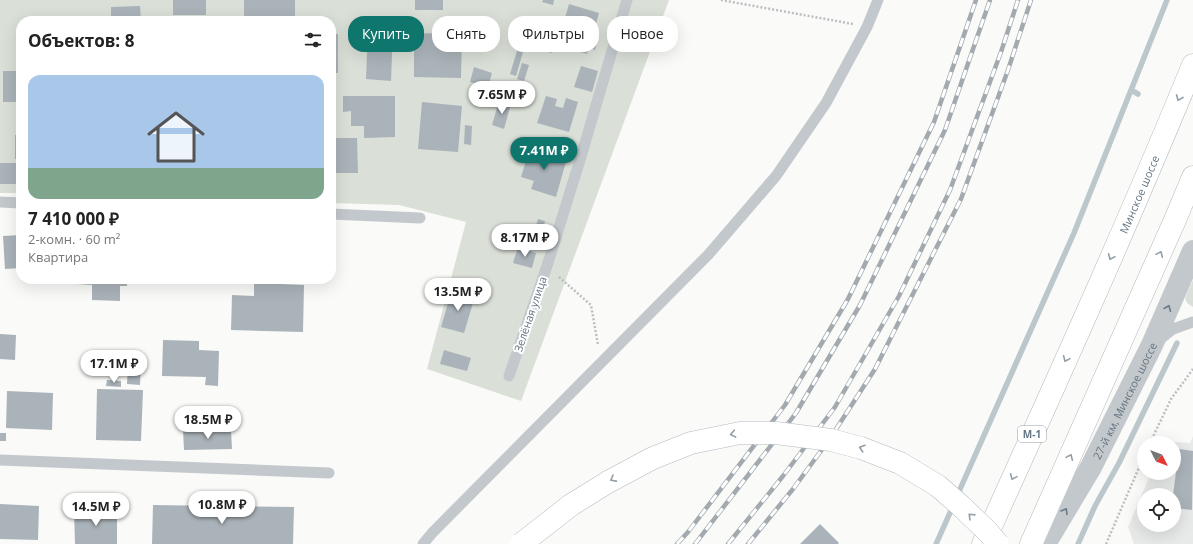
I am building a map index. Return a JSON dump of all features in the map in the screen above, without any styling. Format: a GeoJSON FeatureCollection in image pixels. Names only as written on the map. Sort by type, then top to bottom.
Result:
{"type":"FeatureCollection","features":[{"type":"Feature","properties":{"kind":"main road","name":"Минское шоссе"},"geometry":{"type":"LineString","coordinates":[[983,544],[1082,323],[1166,131],[1193,65]]}},
{"type":"Feature","properties":{"kind":"main road"},"geometry":{"type":"LineString","coordinates":[[1032,544],[1193,177]]}},
{"type":"Feature","properties":{"kind":"main road"},"geometry":{"type":"LineString","coordinates":[[521,544],[571,506],[608,482],[653,458],[691,443],[733,434],[776,432],[831,440],[861,448],[900,463],[938,486],[982,526],[998,544]]}},
{"type":"Feature","properties":{"kind":"street","name":"27-й км, Минское шоссе"},"geometry":{"type":"LineString","coordinates":[[1045,544],[1091,468],[1152,345],[1193,251]]}},
{"type":"Feature","properties":{"kind":"lane","name":"Зелёная улица"},"geometry":{"type":"LineString","coordinates":[[509,376],[547,266],[627,0]]}},
{"type":"Feature","properties":{"kind":"lane"},"geometry":{"type":"LineString","coordinates":[[423,544],[433,532],[708,255],[776,176],[826,103],[867,27],[878,0]]}},
{"type":"Feature","properties":{"kind":"lane"},"geometry":{"type":"LineString","coordinates":[[0,202],[16,203]]}},
{"type":"Feature","properties":{"kind":"lane"},"geometry":{"type":"LineString","coordinates":[[336,214],[420,218]]}},
{"type":"Feature","properties":{"kind":"lane"},"geometry":{"type":"LineString","coordinates":[[1152,345],[1172,329],[1193,322]]}},
{"type":"Feature","properties":{"kind":"lane"},"geometry":{"type":"LineString","coordinates":[[0,460],[329,473]]}},
{"type":"Feature","properties":{"kind":"lane"},"geometry":{"type":"LineString","coordinates":[[429,544],[433,532]]}},
{"type":"Feature","properties":{"kind":"path"},"geometry":{"type":"LineString","coordinates":[[721,0],[867,27]]}},
{"type":"Feature","properties":{"kind":"path"},"geometry":{"type":"LineString","coordinates":[[547,266],[591,305],[601,362]]}},
{"type":"Feature","properties":{"kind":"path"},"geometry":{"type":"LineString","coordinates":[[1153,436],[1171,400],[1193,369]]}},
{"type":"Feature","properties":{"kind":"path"},"geometry":{"type":"LineString","coordinates":[[1106,544],[1137,472]]}},
{"type":"Feature","properties":{"kind":"shaded area"},"geometry":{"type":"Polygon","coordinates":[[[0,0],[669,0],[663,16],[607,16],[607,52],[650,52],[521,401],[427,369],[466,222],[399,205],[336,203],[336,16],[16,16],[16,193],[0,193],[0,0]]]}},
{"type":"Feature","properties":{"kind":"shaded area"},"geometry":{"type":"Polygon","coordinates":[[[1193,280],[1193,307],[1187,303],[1185,298],[1193,280]]]}},
{"type":"Feature","properties":{"kind":"shaded area"},"geometry":{"type":"Polygon","coordinates":[[[1193,436],[1193,544],[1134,544],[1128,527],[1137,506],[1137,532],[1181,532],[1181,488],[1145,488],[1148,480],[1181,480],[1181,442],[1190,443],[1193,436]]]}},
{"type":"Feature","properties":{"kind":"building"},"geometry":{"type":"Polygon","coordinates":[[[173,0],[206,0],[206,15],[173,15],[173,0]]]}},
{"type":"Feature","properties":{"kind":"building"},"geometry":{"type":"Polygon","coordinates":[[[244,0],[295,0],[295,16],[244,16],[244,0]]]}},
{"type":"Feature","properties":{"kind":"building"},"geometry":{"type":"Polygon","coordinates":[[[415,0],[443,0],[443,10],[415,10],[415,0]]]}},
{"type":"Feature","properties":{"kind":"building"},"geometry":{"type":"Polygon","coordinates":[[[543,0],[554,0],[553,5],[542,2],[543,0]]]}},
{"type":"Feature","properties":{"kind":"building"},"geometry":{"type":"Polygon","coordinates":[[[569,4],[599,13],[598,16],[566,16],[569,4]]]}},
{"type":"Feature","properties":{"kind":"building"},"geometry":{"type":"Polygon","coordinates":[[[140,6],[141,16],[111,16],[111,7],[140,6]]]}},
{"type":"Feature","properties":{"kind":"building"},"geometry":{"type":"Polygon","coordinates":[[[424,33],[432,33],[432,52],[462,52],[461,78],[414,77],[414,52],[424,52],[424,33]]]}},
{"type":"Feature","properties":{"kind":"building"},"geometry":{"type":"Polygon","coordinates":[[[336,34],[338,34],[338,73],[336,73],[336,34]]]}},
{"type":"Feature","properties":{"kind":"building"},"geometry":{"type":"Polygon","coordinates":[[[367,52],[392,52],[391,81],[366,79],[367,52]]]}},
{"type":"Feature","properties":{"kind":"building"},"geometry":{"type":"Polygon","coordinates":[[[517,52],[523,52],[516,76],[510,74],[517,52]]]}},
{"type":"Feature","properties":{"kind":"building"},"geometry":{"type":"Polygon","coordinates":[[[522,63],[529,65],[524,81],[517,79],[522,63]]]}},
{"type":"Feature","properties":{"kind":"building"},"geometry":{"type":"Polygon","coordinates":[[[581,66],[598,71],[592,92],[574,87],[581,66]]]}},
{"type":"Feature","properties":{"kind":"building"},"geometry":{"type":"Polygon","coordinates":[[[474,67],[492,73],[488,87],[470,82],[474,67]]]}},
{"type":"Feature","properties":{"kind":"building"},"geometry":{"type":"Polygon","coordinates":[[[3,71],[16,71],[16,102],[3,102],[3,71]]]}},
{"type":"Feature","properties":{"kind":"building"},"geometry":{"type":"Polygon","coordinates":[[[343,96],[395,96],[395,137],[364,138],[364,126],[351,126],[351,111],[343,112],[343,96]]]}},
{"type":"Feature","properties":{"kind":"building"},"geometry":{"type":"Polygon","coordinates":[[[546,96],[557,99],[555,106],[563,108],[566,98],[578,102],[569,132],[537,123],[546,96]]]}},
{"type":"Feature","properties":{"kind":"building"},"geometry":{"type":"Polygon","coordinates":[[[499,101],[511,104],[504,129],[492,125],[499,101]]]}},
{"type":"Feature","properties":{"kind":"building"},"geometry":{"type":"Polygon","coordinates":[[[422,102],[462,106],[458,152],[418,149],[422,102]]]}},
{"type":"Feature","properties":{"kind":"building"},"geometry":{"type":"Polygon","coordinates":[[[465,125],[472,126],[471,145],[464,144],[465,125]]]}},
{"type":"Feature","properties":{"kind":"building"},"geometry":{"type":"Polygon","coordinates":[[[15,135],[16,135],[16,159],[15,135]]]}},
{"type":"Feature","properties":{"kind":"building"},"geometry":{"type":"Polygon","coordinates":[[[336,138],[357,138],[358,173],[336,173],[336,138]]]}},
{"type":"Feature","properties":{"kind":"building"},"geometry":{"type":"Polygon","coordinates":[[[530,148],[567,158],[556,197],[531,189],[534,181],[521,177],[530,148]]]}},
{"type":"Feature","properties":{"kind":"building"},"geometry":{"type":"Polygon","coordinates":[[[0,163],[16,163],[16,184],[0,184],[0,163]]]}},
{"type":"Feature","properties":{"kind":"building"},"geometry":{"type":"Polygon","coordinates":[[[538,219],[545,221],[541,237],[533,235],[538,219]]]}},
{"type":"Feature","properties":{"kind":"building"},"geometry":{"type":"Polygon","coordinates":[[[16,235],[16,268],[5,269],[3,236],[16,235]]]}},
{"type":"Feature","properties":{"kind":"building"},"geometry":{"type":"Polygon","coordinates":[[[518,247],[536,253],[532,268],[513,263],[518,247]]]}},
{"type":"Feature","properties":{"kind":"building"},"geometry":{"type":"Polygon","coordinates":[[[76,284],[127,284],[127,286],[120,286],[120,301],[92,300],[92,285],[76,284]]]}},
{"type":"Feature","properties":{"kind":"building"},"geometry":{"type":"Polygon","coordinates":[[[254,284],[304,285],[303,332],[231,330],[232,295],[254,296],[254,284]]]}},
{"type":"Feature","properties":{"kind":"building"},"geometry":{"type":"Polygon","coordinates":[[[452,290],[475,296],[464,333],[441,327],[452,290]]]}},
{"type":"Feature","properties":{"kind":"building"},"geometry":{"type":"Polygon","coordinates":[[[0,334],[16,335],[15,360],[0,359],[0,334]]]}},
{"type":"Feature","properties":{"kind":"building"},"geometry":{"type":"Polygon","coordinates":[[[163,340],[199,341],[199,350],[219,351],[218,386],[205,385],[206,377],[162,376],[163,340]]]}},
{"type":"Feature","properties":{"kind":"building"},"geometry":{"type":"Polygon","coordinates":[[[444,350],[471,358],[467,371],[440,364],[444,350]]]}},
{"type":"Feature","properties":{"kind":"building"},"geometry":{"type":"Polygon","coordinates":[[[128,364],[141,365],[140,385],[127,384],[128,364]]]}},
{"type":"Feature","properties":{"kind":"building"},"geometry":{"type":"Polygon","coordinates":[[[107,380],[121,381],[121,387],[106,386],[107,380]]]}},
{"type":"Feature","properties":{"kind":"building"},"geometry":{"type":"Polygon","coordinates":[[[97,389],[143,390],[141,441],[96,440],[97,389]]]}},
{"type":"Feature","properties":{"kind":"building"},"geometry":{"type":"Polygon","coordinates":[[[7,391],[53,393],[52,430],[6,428],[7,391]]]}},
{"type":"Feature","properties":{"kind":"building"},"geometry":{"type":"Polygon","coordinates":[[[231,429],[232,449],[184,450],[183,430],[231,429]]]}},
{"type":"Feature","properties":{"kind":"building"},"geometry":{"type":"Polygon","coordinates":[[[0,433],[6,433],[6,441],[0,441],[0,433]]]}},
{"type":"Feature","properties":{"kind":"building"},"geometry":{"type":"Polygon","coordinates":[[[1181,449],[1193,451],[1192,510],[1181,509],[1181,488],[1174,488],[1175,480],[1181,480],[1181,449]]]}},
{"type":"Feature","properties":{"kind":"building"},"geometry":{"type":"Polygon","coordinates":[[[0,504],[39,506],[38,540],[0,539],[0,504]]]}},
{"type":"Feature","properties":{"kind":"building"},"geometry":{"type":"Polygon","coordinates":[[[153,505],[294,507],[293,544],[152,544],[153,505]]]}},
{"type":"Feature","properties":{"kind":"building"},"geometry":{"type":"Polygon","coordinates":[[[117,510],[117,544],[75,544],[74,511],[117,510]]]}},
{"type":"Feature","properties":{"kind":"building"},"geometry":{"type":"Polygon","coordinates":[[[820,524],[839,543],[838,544],[800,544],[820,524]]]}},
{"type":"Feature","properties":{"kind":"waterway"},"geometry":{"type":"LineString","coordinates":[[957,496],[1074,233],[1167,0]]}},
{"type":"Feature","properties":{"kind":"waterway"},"geometry":{"type":"LineString","coordinates":[[1131,90],[1138,94]]}},
{"type":"Feature","properties":{"kind":"waterway"},"geometry":{"type":"LineString","coordinates":[[1078,544],[1095,506],[1119,463],[1177,343]]}},
{"type":"Feature","properties":{"kind":"waterway"},"geometry":{"type":"LineString","coordinates":[[936,544],[953,506]]}},
{"type":"Feature","properties":{"kind":"railway"},"geometry":{"type":"LineString","coordinates":[[677,544],[688,532],[785,405],[848,299],[934,122],[976,0]]}},
{"type":"Feature","properties":{"kind":"railway"},"geometry":{"type":"LineString","coordinates":[[695,544],[796,413],[860,305],[945,130],[990,0]]}},
{"type":"Feature","properties":{"kind":"railway"},"geometry":{"type":"LineString","coordinates":[[728,544],[783,476],[835,407],[899,296],[950,190],[1001,52],[1018,0]]}},
{"type":"Feature","properties":{"kind":"railway"},"geometry":{"type":"LineString","coordinates":[[748,544],[793,489],[829,440],[875,369],[961,199],[1008,70],[1031,0]]}}]}
